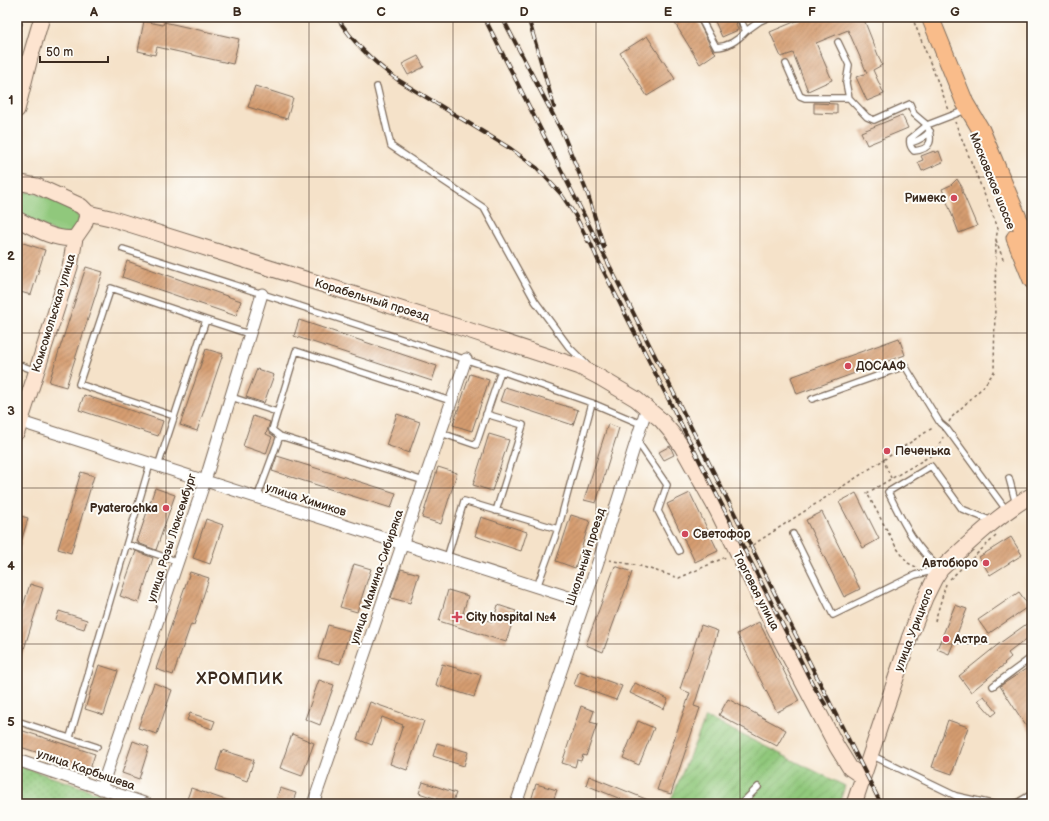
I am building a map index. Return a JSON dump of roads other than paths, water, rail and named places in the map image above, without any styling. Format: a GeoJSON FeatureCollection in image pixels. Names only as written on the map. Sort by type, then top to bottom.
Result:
{"type":"FeatureCollection","features":[{"type":"Feature","properties":{"kind":"main road","name":"Московское шоссе"},"geometry":{"type":"LineString","coordinates":[[930,17],[961,110],[1032,280]]}},
{"type":"Feature","properties":{"kind":"main road","name":"Московское шоссе"},"geometry":{"type":"LineString","coordinates":[[961,110],[981,130],[1032,251]]}},
{"type":"Feature","properties":{"kind":"street"},"geometry":{"type":"LineString","coordinates":[[17,110],[39,18]]}},
{"type":"Feature","properties":{"kind":"street"},"geometry":{"type":"LineString","coordinates":[[17,182],[37,186],[81,206],[88,213],[84,225],[75,238],[65,239],[52,235],[17,219]]}},
{"type":"Feature","properties":{"kind":"street","name":"Корабельный проезд"},"geometry":{"type":"LineString","coordinates":[[88,213],[110,218],[471,331],[580,367],[625,391],[646,407]]}},
{"type":"Feature","properties":{"kind":"street","name":"Комсомольская улица"},"geometry":{"type":"LineString","coordinates":[[19,427],[70,267],[75,238]]}},
{"type":"Feature","properties":{"kind":"street","name":"улица Розы Люксембург"},"geometry":{"type":"LineString","coordinates":[[101,789],[179,562],[262,294]]}},
{"type":"Feature","properties":{"kind":"street","name":"улица Мамина-Сибиряка"},"geometry":{"type":"LineString","coordinates":[[312,804],[466,359]]}},
{"type":"Feature","properties":{"kind":"street","name":"Школьный проезд"},"geometry":{"type":"LineString","coordinates":[[516,804],[599,559],[646,407]]}},
{"type":"Feature","properties":{"kind":"street","name":"Торговая улица"},"geometry":{"type":"LineString","coordinates":[[646,407],[662,420],[682,447],[716,510],[776,631],[837,747],[850,768],[863,777]]}},
{"type":"Feature","properties":{"kind":"street","name":"улица Химиков"},"geometry":{"type":"LineString","coordinates":[[19,427],[154,465],[584,602]]}},
{"type":"Feature","properties":{"kind":"street","name":"улица Урицкого"},"geometry":{"type":"LineString","coordinates":[[854,804],[910,636],[934,578],[944,575],[996,527],[1011,508],[1032,495]]}},
{"type":"Feature","properties":{"kind":"street","name":"улица Карбышева"},"geometry":{"type":"LineString","coordinates":[[17,760],[147,804]]}},
{"type":"Feature","properties":{"kind":"lane"},"geometry":{"type":"LineString","coordinates":[[700,17],[716,47],[724,47],[740,38],[746,31],[768,17]]}},
{"type":"Feature","properties":{"kind":"lane"},"geometry":{"type":"LineString","coordinates":[[739,17],[746,31]]}},
{"type":"Feature","properties":{"kind":"lane"},"geometry":{"type":"LineString","coordinates":[[838,42],[849,65],[846,83],[849,98],[867,118],[874,120],[910,104],[914,114],[927,125],[930,131],[930,143],[926,148],[914,151],[909,143],[910,139],[927,125],[961,110]]}},
{"type":"Feature","properties":{"kind":"lane"},"geometry":{"type":"LineString","coordinates":[[786,64],[800,96],[805,98],[849,98]]}},
{"type":"Feature","properties":{"kind":"lane"},"geometry":{"type":"LineString","coordinates":[[377,87],[391,146],[484,208],[535,301],[569,347],[599,377]]}},
{"type":"Feature","properties":{"kind":"lane"},"geometry":{"type":"LineString","coordinates":[[910,139],[913,142],[916,141],[926,136],[930,131]]}},
{"type":"Feature","properties":{"kind":"lane"},"geometry":{"type":"LineString","coordinates":[[123,249],[466,359],[592,403],[641,424]]}},
{"type":"Feature","properties":{"kind":"lane"},"geometry":{"type":"LineString","coordinates":[[174,416],[79,384],[111,288],[249,334]]}},
{"type":"Feature","properties":{"kind":"lane"},"geometry":{"type":"LineString","coordinates":[[70,737],[127,544],[154,465],[174,416],[206,320]]}},
{"type":"Feature","properties":{"kind":"lane"},"geometry":{"type":"LineString","coordinates":[[424,480],[280,436],[272,430],[296,351],[451,401]]}},
{"type":"Feature","properties":{"kind":"lane"},"geometry":{"type":"LineString","coordinates":[[17,364],[36,371]]}},
{"type":"Feature","properties":{"kind":"lane"},"geometry":{"type":"LineString","coordinates":[[812,399],[905,366],[940,423],[947,429],[1011,508]]}},
{"type":"Feature","properties":{"kind":"lane"},"geometry":{"type":"LineString","coordinates":[[441,433],[476,445],[501,371]]}},
{"type":"Feature","properties":{"kind":"lane"},"geometry":{"type":"LineString","coordinates":[[230,397],[277,412]]}},
{"type":"Feature","properties":{"kind":"lane"},"geometry":{"type":"LineString","coordinates":[[537,587],[558,529],[592,403]]}},
{"type":"Feature","properties":{"kind":"lane"},"geometry":{"type":"LineString","coordinates":[[486,414],[523,425],[496,511]]}},
{"type":"Feature","properties":{"kind":"lane"},"geometry":{"type":"LineString","coordinates":[[257,498],[280,436]]}},
{"type":"Feature","properties":{"kind":"lane"},"geometry":{"type":"LineString","coordinates":[[636,441],[667,485],[658,511],[679,551]]}},
{"type":"Feature","properties":{"kind":"lane"},"geometry":{"type":"LineString","coordinates":[[944,575],[924,555],[910,535],[888,492],[931,466],[962,509],[996,527]]}},
{"type":"Feature","properties":{"kind":"lane"},"geometry":{"type":"LineString","coordinates":[[1008,478],[1011,508]]}},
{"type":"Feature","properties":{"kind":"lane"},"geometry":{"type":"LineString","coordinates":[[447,558],[464,501],[558,529]]}},
{"type":"Feature","properties":{"kind":"lane"},"geometry":{"type":"LineString","coordinates":[[793,534],[833,615],[915,575],[944,575]]}},
{"type":"Feature","properties":{"kind":"lane"},"geometry":{"type":"LineString","coordinates":[[127,544],[179,562]]}},
{"type":"Feature","properties":{"kind":"lane"},"geometry":{"type":"LineString","coordinates":[[992,686],[1032,657]]}},
{"type":"Feature","properties":{"kind":"lane"},"geometry":{"type":"LineString","coordinates":[[17,721],[97,747]]}},
{"type":"Feature","properties":{"kind":"lane"},"geometry":{"type":"LineString","coordinates":[[870,754],[956,796],[992,804]]}},
{"type":"Feature","properties":{"kind":"lane"},"geometry":{"type":"LineString","coordinates":[[741,804],[758,787]]}},
{"type":"Feature","properties":{"kind":"lane"},"geometry":{"type":"LineString","coordinates":[[1015,804],[1024,802],[1032,794]]}},
{"type":"Feature","properties":{"kind":"railway"},"geometry":{"type":"LineString","coordinates":[[337,17],[357,44],[372,59],[398,80],[511,149],[537,168],[561,194],[575,215],[588,241]]}},
{"type":"Feature","properties":{"kind":"railway"},"geometry":{"type":"LineString","coordinates":[[484,17],[881,804]]}},
{"type":"Feature","properties":{"kind":"railway"},"geometry":{"type":"LineString","coordinates":[[502,17],[563,134],[588,195],[604,247]]}},
{"type":"Feature","properties":{"kind":"railway"},"geometry":{"type":"LineString","coordinates":[[528,17],[554,107]]}},
{"type":"Feature","properties":{"kind":"railway"},"geometry":{"type":"LineString","coordinates":[[587,235],[598,260],[813,685],[825,704]]}},
{"type":"Feature","properties":{"kind":"place","name":"Римекс"},"geometry":{"type":"Point","coordinates":[954,198]}},
{"type":"Feature","properties":{"kind":"place","name":"ДОСААФ"},"geometry":{"type":"Point","coordinates":[848,366]}},
{"type":"Feature","properties":{"kind":"place","name":"Печенька"},"geometry":{"type":"Point","coordinates":[887,451]}},
{"type":"Feature","properties":{"kind":"place","name":"Pyaterochka"},"geometry":{"type":"Point","coordinates":[166,508]}},
{"type":"Feature","properties":{"kind":"place","name":"Светофор"},"geometry":{"type":"Point","coordinates":[685,534]}},
{"type":"Feature","properties":{"kind":"place","name":"Автобюро"},"geometry":{"type":"Point","coordinates":[986,563]}},
{"type":"Feature","properties":{"kind":"place","name":"City hospital №4"},"geometry":{"type":"Point","coordinates":[457,617]}},
{"type":"Feature","properties":{"kind":"place","name":"Астра"},"geometry":{"type":"Point","coordinates":[946,639]}},
{"type":"Feature","properties":{"kind":"district","name":"ХРОМПИК"},"geometry":{"type":"Point","coordinates":[240,679]}}]}
